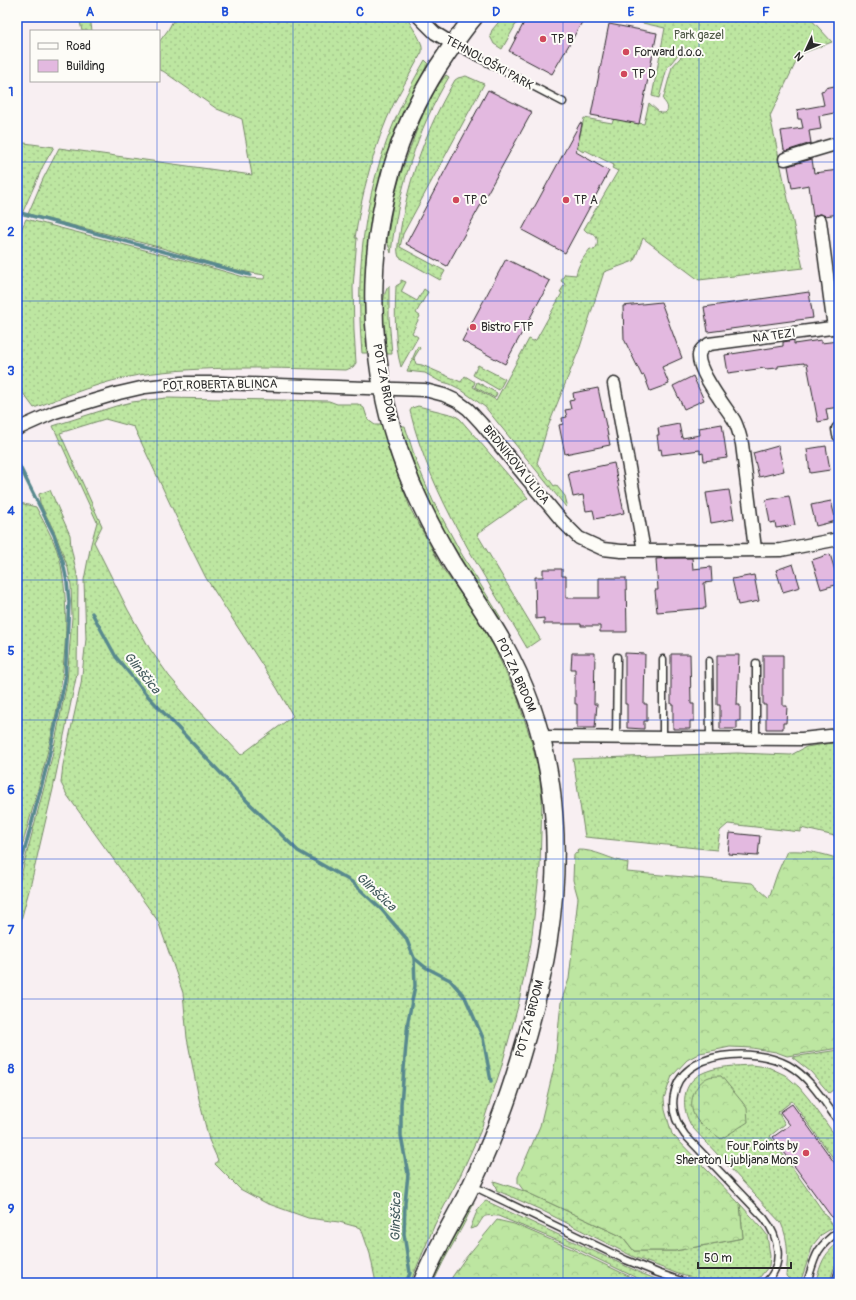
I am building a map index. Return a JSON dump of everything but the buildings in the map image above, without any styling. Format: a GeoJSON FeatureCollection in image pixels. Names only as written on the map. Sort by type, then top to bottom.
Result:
{"type":"FeatureCollection","features":[{"type":"Feature","properties":{"kind":"main road","name":"POT ZA BRDOM"},"geometry":{"type":"LineString","coordinates":[[422,1283],[435,1252],[472,1185],[508,1100],[532,1020],[548,945],[552,922],[555,874],[555,831],[551,786],[541,737],[520,678],[505,646],[483,609],[449,558],[421,506],[402,459],[390,418],[382,388],[377,351],[374,308],[377,243],[384,203],[401,140],[426,87],[453,44],[474,17]]}},
{"type":"Feature","properties":{"kind":"street","name":"TEHNOLOŠKI PARK"},"geometry":{"type":"LineString","coordinates":[[419,17],[435,33],[453,44]]}},
{"type":"Feature","properties":{"kind":"street"},"geometry":{"type":"LineString","coordinates":[[785,159],[839,143]]}},
{"type":"Feature","properties":{"kind":"street"},"geometry":{"type":"LineString","coordinates":[[820,221],[837,328]]}},
{"type":"Feature","properties":{"kind":"street","name":"NA TEZI"},"geometry":{"type":"LineString","coordinates":[[755,550],[742,444],[739,432],[702,369],[699,362],[700,351],[709,344],[837,328]]}},
{"type":"Feature","properties":{"kind":"street","name":"POT ROBERTA BLINCA"},"geometry":{"type":"LineString","coordinates":[[17,429],[55,412],[118,393],[145,387],[220,383],[382,388]]}},
{"type":"Feature","properties":{"kind":"street"},"geometry":{"type":"LineString","coordinates":[[614,384],[644,551]]}},
{"type":"Feature","properties":{"kind":"street","name":"BRDNIKOVA ULICA"},"geometry":{"type":"LineString","coordinates":[[382,388],[425,390],[444,395],[457,401],[476,417],[562,521],[579,538],[603,548],[621,551],[781,550],[839,539]]}},
{"type":"Feature","properties":{"kind":"street"},"geometry":{"type":"LineString","coordinates":[[839,429],[839,435]]}},
{"type":"Feature","properties":{"kind":"street"},"geometry":{"type":"LineString","coordinates":[[541,737],[802,739],[839,735]]}},
{"type":"Feature","properties":{"kind":"lane","name":"TEHNOLOŠKI PARK"},"geometry":{"type":"LineString","coordinates":[[453,44],[563,102]]}},
{"type":"Feature","properties":{"kind":"lane"},"geometry":{"type":"LineString","coordinates":[[616,738],[617,657]]}},
{"type":"Feature","properties":{"kind":"lane"},"geometry":{"type":"LineString","coordinates":[[663,659],[663,739]]}},
{"type":"Feature","properties":{"kind":"lane"},"geometry":{"type":"LineString","coordinates":[[709,661],[710,739]]}},
{"type":"Feature","properties":{"kind":"lane"},"geometry":{"type":"LineString","coordinates":[[756,663],[756,739]]}},
{"type":"Feature","properties":{"kind":"lane"},"geometry":{"type":"LineString","coordinates":[[769,1282],[778,1260],[777,1244],[774,1232],[764,1218],[685,1135],[679,1126],[673,1108],[674,1092],[677,1084],[686,1071],[701,1061],[712,1058],[739,1055],[766,1057],[778,1060],[788,1065],[806,1079],[839,1122]]}},
{"type":"Feature","properties":{"kind":"lane"},"geometry":{"type":"LineString","coordinates":[[472,1185],[626,1260],[687,1283]]}},
{"type":"Feature","properties":{"kind":"lane"},"geometry":{"type":"LineString","coordinates":[[807,1283],[822,1244],[839,1231]]}},
{"type":"Feature","properties":{"kind":"lane"},"geometry":{"type":"LineString","coordinates":[[835,1283],[839,1271]]}},
{"type":"Feature","properties":{"kind":"green space"},"geometry":{"type":"Polygon","coordinates":[[[79,17],[90,17],[92,30],[82,30],[79,17]]]}},
{"type":"Feature","properties":{"kind":"green space"},"geometry":{"type":"Polygon","coordinates":[[[175,17],[407,17],[421,43],[422,52],[394,103],[380,135],[361,203],[355,238],[357,238],[353,287],[356,363],[353,367],[346,370],[216,368],[139,375],[73,393],[34,408],[17,385],[17,239],[26,219],[247,278],[264,279],[265,275],[226,267],[162,248],[28,214],[43,179],[59,148],[252,175],[242,119],[217,109],[160,70],[160,41],[175,17]]]}},
{"type":"Feature","properties":{"kind":"green space"},"geometry":{"type":"Polygon","coordinates":[[[503,17],[520,17],[502,49],[494,44],[490,36],[492,30],[503,17]]]}},
{"type":"Feature","properties":{"kind":"green space","name":"Park gazel"},"geometry":{"type":"Polygon","coordinates":[[[612,17],[809,17],[832,42],[800,54],[770,116],[803,268],[699,280],[643,238],[634,261],[604,272],[580,347],[547,429],[537,463],[554,486],[556,485],[565,496],[567,504],[566,507],[485,407],[460,389],[450,384],[439,381],[425,373],[407,371],[418,346],[420,348],[414,358],[416,364],[422,365],[461,382],[465,376],[475,382],[473,387],[496,400],[529,339],[533,341],[536,340],[562,293],[560,292],[565,284],[561,281],[565,274],[576,275],[579,265],[585,255],[590,249],[594,250],[596,247],[597,238],[584,229],[618,171],[612,168],[614,165],[585,150],[583,152],[577,148],[584,118],[612,123],[614,119],[644,124],[649,103],[660,113],[665,113],[667,106],[663,100],[672,67],[687,50],[684,47],[667,68],[659,98],[652,96],[665,28],[629,20],[626,23],[611,20],[612,17]]]}},
{"type":"Feature","properties":{"kind":"green space"},"geometry":{"type":"Polygon","coordinates":[[[425,60],[428,63],[405,108],[391,143],[374,202],[366,262],[365,292],[368,353],[362,353],[360,275],[363,238],[370,202],[379,166],[391,131],[406,95],[425,60]]]}},
{"type":"Feature","properties":{"kind":"green space"},"geometry":{"type":"Polygon","coordinates":[[[446,75],[449,77],[427,118],[418,140],[404,184],[394,230],[391,253],[387,241],[394,198],[401,173],[420,121],[436,88],[446,75]]]}},
{"type":"Feature","properties":{"kind":"green space"},"geometry":{"type":"Polygon","coordinates":[[[466,76],[484,84],[403,234],[400,247],[445,271],[440,280],[399,257],[398,245],[408,193],[427,135],[455,80],[466,76]]]}},
{"type":"Feature","properties":{"kind":"green space"},"geometry":{"type":"Polygon","coordinates":[[[17,142],[54,147],[43,166],[17,225],[17,142]]]}},
{"type":"Feature","properties":{"kind":"green space"},"geometry":{"type":"Polygon","coordinates":[[[401,280],[406,282],[401,292],[417,301],[424,289],[428,292],[416,313],[420,316],[412,333],[418,337],[401,367],[397,348],[395,317],[396,286],[401,283],[401,280]]]}},
{"type":"Feature","properties":{"kind":"green space"},"geometry":{"type":"Polygon","coordinates":[[[389,286],[389,318],[392,354],[387,354],[383,318],[384,299],[389,286]]]}},
{"type":"Feature","properties":{"kind":"green space"},"geometry":{"type":"Polygon","coordinates":[[[478,365],[505,379],[499,390],[473,375],[478,365]]]}},
{"type":"Feature","properties":{"kind":"green space"},"geometry":{"type":"Polygon","coordinates":[[[477,382],[497,393],[495,398],[475,387],[477,382]]]}},
{"type":"Feature","properties":{"kind":"green space"},"geometry":{"type":"Polygon","coordinates":[[[166,398],[329,401],[337,404],[358,404],[364,408],[368,420],[375,425],[382,425],[389,452],[411,510],[443,569],[472,610],[492,643],[517,696],[531,740],[539,773],[542,799],[540,866],[531,943],[518,1006],[501,1068],[480,1132],[461,1174],[435,1224],[410,1283],[376,1283],[370,1254],[361,1228],[339,1222],[308,1218],[266,1203],[240,1189],[215,1164],[218,1160],[209,1140],[187,1038],[183,993],[158,921],[67,795],[61,783],[63,765],[81,684],[86,639],[84,580],[97,522],[53,426],[132,402],[166,398]],[[105,419],[60,433],[102,526],[94,542],[128,610],[150,649],[169,676],[241,755],[293,716],[277,688],[206,578],[134,427],[105,419]]]}},
{"type":"Feature","properties":{"kind":"green space"},"geometry":{"type":"Polygon","coordinates":[[[418,406],[454,415],[460,419],[528,498],[477,534],[540,639],[527,648],[460,534],[431,474],[419,443],[410,411],[412,408],[418,406]]]}},
{"type":"Feature","properties":{"kind":"green space"},"geometry":{"type":"Polygon","coordinates":[[[401,426],[405,426],[416,461],[433,501],[461,553],[501,618],[500,619],[469,572],[440,523],[421,481],[401,426]]]}},
{"type":"Feature","properties":{"kind":"green space"},"geometry":{"type":"Polygon","coordinates":[[[50,490],[70,535],[78,580],[77,673],[53,789],[17,935],[17,891],[52,757],[67,682],[72,617],[71,585],[68,568],[55,533],[40,503],[39,494],[50,490]]]}},
{"type":"Feature","properties":{"kind":"green space"},"geometry":{"type":"Polygon","coordinates":[[[17,498],[20,503],[36,507],[57,550],[61,565],[65,602],[65,640],[62,678],[56,716],[17,864],[17,498]]]}},
{"type":"Feature","properties":{"kind":"green space"},"geometry":{"type":"Polygon","coordinates":[[[839,742],[839,837],[801,828],[801,832],[728,824],[720,831],[717,850],[585,837],[573,759],[737,753],[791,755],[806,747],[839,742]]]}},
{"type":"Feature","properties":{"kind":"green space"},"geometry":{"type":"Polygon","coordinates":[[[577,850],[590,851],[628,863],[627,872],[752,883],[769,898],[787,851],[813,852],[839,859],[839,1048],[787,1056],[776,1052],[752,1048],[730,1047],[700,1053],[687,1060],[672,1076],[664,1098],[665,1110],[672,1134],[740,1204],[743,1238],[675,1251],[634,1251],[623,1237],[524,1191],[518,1183],[518,1177],[540,1126],[555,1063],[561,1002],[569,979],[578,898],[573,880],[574,854],[578,853],[577,850]]]}},
{"type":"Feature","properties":{"kind":"green space"},"geometry":{"type":"Polygon","coordinates":[[[839,1050],[839,1085],[829,1093],[811,1072],[792,1057],[839,1050]]]}},
{"type":"Feature","properties":{"kind":"green space"},"geometry":{"type":"Polygon","coordinates":[[[751,1065],[768,1067],[785,1075],[799,1087],[839,1141],[839,1166],[792,1101],[778,1112],[785,1124],[770,1136],[834,1227],[821,1235],[813,1245],[800,1283],[793,1283],[786,1276],[787,1249],[784,1230],[781,1223],[692,1127],[686,1112],[685,1096],[687,1088],[697,1076],[716,1069],[751,1065]]]}},
{"type":"Feature","properties":{"kind":"green space"},"geometry":{"type":"Polygon","coordinates":[[[721,1076],[747,1108],[748,1122],[721,1139],[697,1120],[693,1112],[692,1100],[693,1094],[699,1084],[709,1077],[721,1076]]]}},
{"type":"Feature","properties":{"kind":"green space"},"geometry":{"type":"Polygon","coordinates":[[[494,1181],[524,1191],[623,1237],[634,1251],[675,1251],[743,1238],[740,1204],[767,1235],[770,1256],[769,1266],[760,1277],[751,1283],[713,1283],[681,1275],[634,1257],[539,1209],[496,1190],[497,1187],[494,1184],[494,1181]]]}},
{"type":"Feature","properties":{"kind":"green space"},"geometry":{"type":"Polygon","coordinates":[[[486,1201],[643,1274],[666,1283],[647,1283],[573,1247],[498,1216],[486,1216],[481,1220],[477,1227],[470,1229],[480,1206],[486,1201]]]}},
{"type":"Feature","properties":{"kind":"green space"},"geometry":{"type":"Polygon","coordinates":[[[474,1203],[433,1283],[429,1283],[463,1218],[474,1203]]]}},
{"type":"Feature","properties":{"kind":"green space"},"geometry":{"type":"Polygon","coordinates":[[[497,1220],[514,1224],[572,1249],[643,1283],[448,1283],[464,1260],[497,1220]]]}},
{"type":"Feature","properties":{"kind":"green space"},"geometry":{"type":"Polygon","coordinates":[[[839,1242],[839,1263],[834,1268],[829,1283],[815,1283],[823,1260],[829,1251],[839,1242]]]}},
{"type":"Feature","properties":{"kind":"waterway"},"geometry":{"type":"LineString","coordinates":[[17,212],[250,275]]}},
{"type":"Feature","properties":{"kind":"waterway","name":"Glinščica"},"geometry":{"type":"LineString","coordinates":[[17,461],[54,535],[63,562],[69,602],[65,680],[48,761],[17,879]]}},
{"type":"Feature","properties":{"kind":"waterway","name":"Glinščica"},"geometry":{"type":"LineString","coordinates":[[92,613],[116,657],[146,694],[247,801],[298,851],[352,882],[382,910],[406,938],[414,958],[415,986],[408,1021],[401,1104],[401,1136],[408,1174],[404,1234],[410,1273],[406,1283]]}},
{"type":"Feature","properties":{"kind":"waterway"},"geometry":{"type":"LineString","coordinates":[[414,958],[425,967],[450,980],[465,997],[483,1038],[491,1081]]}},
{"type":"Feature","properties":{"kind":"place","name":"TP B"},"geometry":{"type":"Point","coordinates":[543,39]}},
{"type":"Feature","properties":{"kind":"place","name":"Forward d.o.o."},"geometry":{"type":"Point","coordinates":[626,52]}},
{"type":"Feature","properties":{"kind":"place","name":"TP D"},"geometry":{"type":"Point","coordinates":[624,74]}},
{"type":"Feature","properties":{"kind":"place","name":"TP C"},"geometry":{"type":"Point","coordinates":[456,200]}},
{"type":"Feature","properties":{"kind":"place","name":"TP A"},"geometry":{"type":"Point","coordinates":[566,200]}},
{"type":"Feature","properties":{"kind":"place","name":"Bistro FTP"},"geometry":{"type":"Point","coordinates":[473,327]}},
{"type":"Feature","properties":{"kind":"place","name":"Four Points by Sheraton Ljubljana Mons"},"geometry":{"type":"Point","coordinates":[806,1153]}}]}
